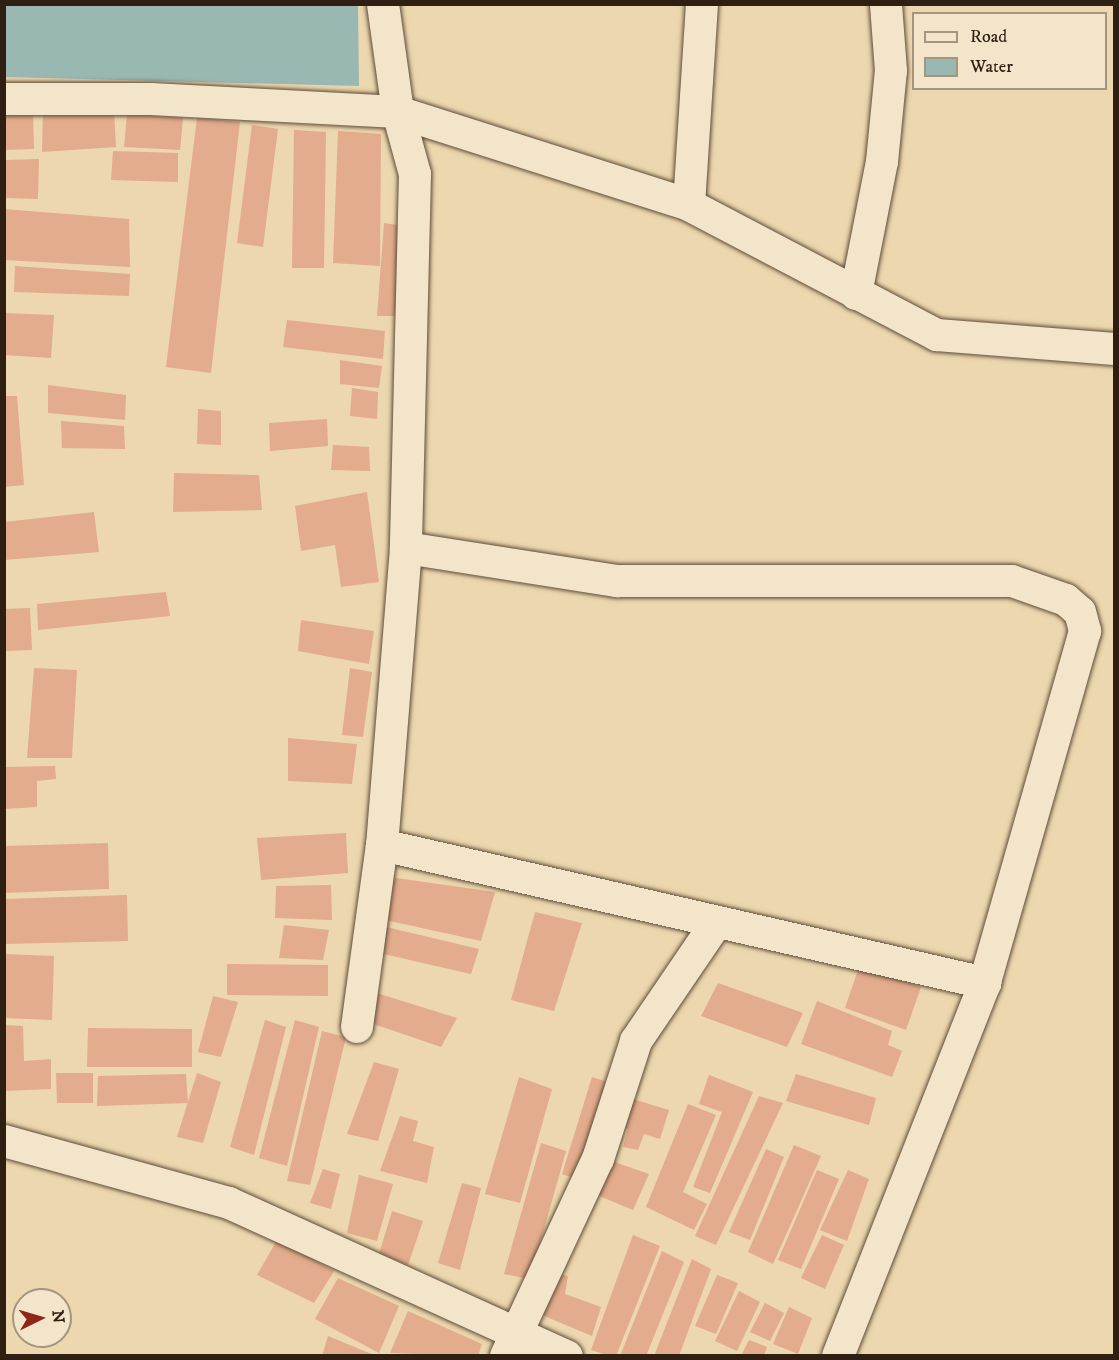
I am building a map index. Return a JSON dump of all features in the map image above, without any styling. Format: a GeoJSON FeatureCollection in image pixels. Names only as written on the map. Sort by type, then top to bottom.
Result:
{"type":"FeatureCollection","features":[{"type":"Feature","properties":{"kind":"street"},"geometry":{"type":"LineString","coordinates":[[357,1027],[382,845],[406,548],[415,174],[398,112],[383,4]]}},
{"type":"Feature","properties":{"kind":"street"},"geometry":{"type":"LineString","coordinates":[[689,205],[702,4]]}},
{"type":"Feature","properties":{"kind":"street"},"geometry":{"type":"LineString","coordinates":[[856,294],[882,162],[891,71],[886,4]]}},
{"type":"Feature","properties":{"kind":"street"},"geometry":{"type":"LineString","coordinates":[[4,99],[151,99],[398,112],[689,205],[937,335],[1114,349]]}},
{"type":"Feature","properties":{"kind":"street"},"geometry":{"type":"LineString","coordinates":[[406,548],[617,581],[1012,581],[1066,600],[1080,612],[1085,631],[985,983],[838,1356]]}},
{"type":"Feature","properties":{"kind":"street"},"geometry":{"type":"LineString","coordinates":[[382,845],[985,983]]}},
{"type":"Feature","properties":{"kind":"street"},"geometry":{"type":"LineString","coordinates":[[511,1343],[598,1159],[636,1041],[717,922]]}},
{"type":"Feature","properties":{"kind":"street"},"geometry":{"type":"LineString","coordinates":[[4,1141],[229,1203],[511,1343],[567,1356]]}},
{"type":"Feature","properties":{"kind":"water"},"geometry":{"type":"Polygon","coordinates":[[[5,4],[358,5],[359,86],[5,77],[5,4]]]}},
{"type":"Feature","properties":{"kind":"building"},"geometry":{"type":"Polygon","coordinates":[[[114,110],[116,147],[42,152],[43,111],[114,110]]]}},
{"type":"Feature","properties":{"kind":"building"},"geometry":{"type":"Polygon","coordinates":[[[33,114],[34,149],[4,150],[4,116],[33,114]]]}},
{"type":"Feature","properties":{"kind":"building"},"geometry":{"type":"Polygon","coordinates":[[[127,114],[183,118],[180,150],[124,147],[127,114]]]}},
{"type":"Feature","properties":{"kind":"building"},"geometry":{"type":"Polygon","coordinates":[[[197,118],[240,122],[211,373],[166,367],[197,118]]]}},
{"type":"Feature","properties":{"kind":"building"},"geometry":{"type":"Polygon","coordinates":[[[252,125],[278,129],[263,247],[237,243],[252,125]]]}},
{"type":"Feature","properties":{"kind":"building"},"geometry":{"type":"Polygon","coordinates":[[[294,130],[326,132],[324,268],[292,268],[294,130]]]}},
{"type":"Feature","properties":{"kind":"building"},"geometry":{"type":"Polygon","coordinates":[[[338,131],[381,134],[380,266],[333,263],[338,131]]]}},
{"type":"Feature","properties":{"kind":"building"},"geometry":{"type":"Polygon","coordinates":[[[113,151],[178,153],[178,182],[111,180],[113,151]]]}},
{"type":"Feature","properties":{"kind":"building"},"geometry":{"type":"Polygon","coordinates":[[[39,159],[38,199],[4,198],[4,160],[39,159]]]}},
{"type":"Feature","properties":{"kind":"building"},"geometry":{"type":"Polygon","coordinates":[[[4,209],[129,219],[130,267],[4,260],[4,209]]]}},
{"type":"Feature","properties":{"kind":"building"},"geometry":{"type":"Polygon","coordinates":[[[384,223],[404,226],[400,316],[377,316],[384,223]]]}},
{"type":"Feature","properties":{"kind":"building"},"geometry":{"type":"Polygon","coordinates":[[[15,266],[130,274],[129,296],[14,292],[15,266]]]}},
{"type":"Feature","properties":{"kind":"building"},"geometry":{"type":"Polygon","coordinates":[[[4,313],[54,315],[51,358],[4,355],[4,313]]]}},
{"type":"Feature","properties":{"kind":"building"},"geometry":{"type":"Polygon","coordinates":[[[287,320],[385,331],[383,359],[283,347],[287,320]]]}},
{"type":"Feature","properties":{"kind":"building"},"geometry":{"type":"Polygon","coordinates":[[[340,360],[382,366],[379,388],[340,384],[340,360]]]}},
{"type":"Feature","properties":{"kind":"building"},"geometry":{"type":"Polygon","coordinates":[[[48,385],[126,395],[125,420],[48,413],[48,385]]]}},
{"type":"Feature","properties":{"kind":"building"},"geometry":{"type":"Polygon","coordinates":[[[352,388],[378,392],[377,419],[350,416],[352,388]]]}},
{"type":"Feature","properties":{"kind":"building"},"geometry":{"type":"Polygon","coordinates":[[[4,396],[17,396],[24,485],[4,487],[4,396]]]}},
{"type":"Feature","properties":{"kind":"building"},"geometry":{"type":"Polygon","coordinates":[[[198,409],[221,411],[221,445],[197,444],[198,409]]]}},
{"type":"Feature","properties":{"kind":"building"},"geometry":{"type":"Polygon","coordinates":[[[327,419],[328,446],[270,451],[269,423],[327,419]]]}},
{"type":"Feature","properties":{"kind":"building"},"geometry":{"type":"Polygon","coordinates":[[[61,421],[124,426],[125,449],[62,448],[61,421]]]}},
{"type":"Feature","properties":{"kind":"building"},"geometry":{"type":"Polygon","coordinates":[[[333,445],[369,447],[370,471],[331,470],[333,445]]]}},
{"type":"Feature","properties":{"kind":"building"},"geometry":{"type":"Polygon","coordinates":[[[174,473],[259,475],[262,510],[173,512],[174,473]]]}},
{"type":"Feature","properties":{"kind":"building"},"geometry":{"type":"Polygon","coordinates":[[[367,492],[379,582],[341,587],[335,545],[301,551],[295,506],[367,492]]]}},
{"type":"Feature","properties":{"kind":"building"},"geometry":{"type":"Polygon","coordinates":[[[94,512],[99,552],[4,560],[4,522],[94,512]]]}},
{"type":"Feature","properties":{"kind":"building"},"geometry":{"type":"Polygon","coordinates":[[[166,592],[170,616],[38,630],[37,604],[166,592]]]}},
{"type":"Feature","properties":{"kind":"building"},"geometry":{"type":"Polygon","coordinates":[[[30,608],[32,650],[4,651],[4,609],[30,608]]]}},
{"type":"Feature","properties":{"kind":"building"},"geometry":{"type":"Polygon","coordinates":[[[301,620],[374,631],[369,664],[298,651],[301,620]]]}},
{"type":"Feature","properties":{"kind":"building"},"geometry":{"type":"Polygon","coordinates":[[[34,668],[77,670],[72,758],[27,758],[34,668]]]}},
{"type":"Feature","properties":{"kind":"building"},"geometry":{"type":"Polygon","coordinates":[[[350,668],[372,672],[363,737],[342,735],[350,668]]]}},
{"type":"Feature","properties":{"kind":"building"},"geometry":{"type":"Polygon","coordinates":[[[288,738],[357,744],[352,784],[288,781],[288,738]]]}},
{"type":"Feature","properties":{"kind":"building"},"geometry":{"type":"Polygon","coordinates":[[[55,766],[56,779],[37,781],[37,807],[4,809],[4,767],[55,766]]]}},
{"type":"Feature","properties":{"kind":"building"},"geometry":{"type":"Polygon","coordinates":[[[346,833],[348,873],[261,880],[257,838],[346,833]]]}},
{"type":"Feature","properties":{"kind":"building"},"geometry":{"type":"Polygon","coordinates":[[[108,843],[109,889],[4,893],[4,846],[108,843]]]}},
{"type":"Feature","properties":{"kind":"building"},"geometry":{"type":"Polygon","coordinates":[[[389,877],[495,892],[481,941],[381,919],[389,877]]]}},
{"type":"Feature","properties":{"kind":"building"},"geometry":{"type":"Polygon","coordinates":[[[331,885],[332,920],[275,918],[276,886],[331,885]]]}},
{"type":"Feature","properties":{"kind":"building"},"geometry":{"type":"Polygon","coordinates":[[[127,895],[128,941],[4,944],[4,899],[127,895]]]}},
{"type":"Feature","properties":{"kind":"building"},"geometry":{"type":"Polygon","coordinates":[[[535,912],[582,923],[554,1011],[511,1000],[535,912]]]}},
{"type":"Feature","properties":{"kind":"building"},"geometry":{"type":"Polygon","coordinates":[[[284,925],[329,930],[323,960],[279,958],[284,925]]]}},
{"type":"Feature","properties":{"kind":"building"},"geometry":{"type":"Polygon","coordinates":[[[378,925],[479,949],[471,974],[366,950],[378,925]]]}},
{"type":"Feature","properties":{"kind":"building"},"geometry":{"type":"Polygon","coordinates":[[[4,954],[54,956],[52,1020],[4,1018],[4,954]]]}},
{"type":"Feature","properties":{"kind":"building"},"geometry":{"type":"Polygon","coordinates":[[[227,964],[328,965],[328,996],[227,995],[227,964]]]}},
{"type":"Feature","properties":{"kind":"building"},"geometry":{"type":"Polygon","coordinates":[[[859,967],[921,987],[906,1030],[845,1008],[859,967]]]}},
{"type":"Feature","properties":{"kind":"building"},"geometry":{"type":"Polygon","coordinates":[[[718,983],[803,1013],[787,1047],[701,1016],[718,983]]]}},
{"type":"Feature","properties":{"kind":"building"},"geometry":{"type":"Polygon","coordinates":[[[367,990],[457,1018],[441,1047],[356,1018],[367,990]]]}},
{"type":"Feature","properties":{"kind":"building"},"geometry":{"type":"Polygon","coordinates":[[[213,996],[238,1002],[221,1057],[198,1052],[213,996]]]}},
{"type":"Feature","properties":{"kind":"building"},"geometry":{"type":"Polygon","coordinates":[[[817,1001],[892,1031],[888,1045],[902,1051],[892,1077],[801,1044],[817,1001]]]}},
{"type":"Feature","properties":{"kind":"building"},"geometry":{"type":"Polygon","coordinates":[[[265,1020],[286,1027],[254,1155],[230,1147],[265,1020]]]}},
{"type":"Feature","properties":{"kind":"building"},"geometry":{"type":"Polygon","coordinates":[[[295,1020],[319,1027],[287,1166],[259,1158],[295,1020]]]}},
{"type":"Feature","properties":{"kind":"building"},"geometry":{"type":"Polygon","coordinates":[[[4,1025],[23,1026],[24,1061],[51,1059],[51,1089],[4,1091],[4,1025]]]}},
{"type":"Feature","properties":{"kind":"building"},"geometry":{"type":"Polygon","coordinates":[[[88,1028],[192,1029],[192,1067],[87,1067],[88,1028]]]}},
{"type":"Feature","properties":{"kind":"building"},"geometry":{"type":"Polygon","coordinates":[[[322,1031],[346,1037],[310,1185],[287,1181],[322,1031]]]}},
{"type":"Feature","properties":{"kind":"building"},"geometry":{"type":"Polygon","coordinates":[[[374,1062],[399,1069],[378,1141],[347,1134],[374,1062]]]}},
{"type":"Feature","properties":{"kind":"building"},"geometry":{"type":"Polygon","coordinates":[[[56,1073],[93,1073],[93,1103],[57,1103],[56,1073]]]}},
{"type":"Feature","properties":{"kind":"building"},"geometry":{"type":"Polygon","coordinates":[[[197,1073],[221,1082],[203,1143],[177,1137],[197,1073]]]}},
{"type":"Feature","properties":{"kind":"building"},"geometry":{"type":"Polygon","coordinates":[[[186,1074],[188,1103],[97,1106],[98,1076],[186,1074]]]}},
{"type":"Feature","properties":{"kind":"building"},"geometry":{"type":"Polygon","coordinates":[[[796,1074],[876,1098],[869,1125],[786,1101],[796,1074]]]}},
{"type":"Feature","properties":{"kind":"building"},"geometry":{"type":"Polygon","coordinates":[[[709,1075],[753,1092],[710,1193],[693,1187],[722,1112],[699,1104],[709,1075]]]}},
{"type":"Feature","properties":{"kind":"building"},"geometry":{"type":"Polygon","coordinates":[[[519,1077],[552,1089],[520,1203],[485,1194],[519,1077]]]}},
{"type":"Feature","properties":{"kind":"building"},"geometry":{"type":"Polygon","coordinates":[[[592,1077],[617,1085],[579,1180],[562,1174],[592,1077]]]}},
{"type":"Feature","properties":{"kind":"building"},"geometry":{"type":"Polygon","coordinates":[[[759,1096],[783,1103],[716,1245],[695,1236],[759,1096]]]}},
{"type":"Feature","properties":{"kind":"building"},"geometry":{"type":"Polygon","coordinates":[[[626,1097],[669,1110],[660,1139],[644,1134],[638,1150],[623,1147],[628,1129],[615,1125],[626,1097]]]}},
{"type":"Feature","properties":{"kind":"building"},"geometry":{"type":"Polygon","coordinates":[[[688,1104],[716,1115],[683,1192],[707,1204],[694,1230],[646,1207],[688,1104]]]}},
{"type":"Feature","properties":{"kind":"building"},"geometry":{"type":"Polygon","coordinates":[[[400,1116],[418,1121],[413,1141],[434,1147],[427,1183],[380,1171],[400,1116]]]}},
{"type":"Feature","properties":{"kind":"building"},"geometry":{"type":"Polygon","coordinates":[[[541,1143],[566,1151],[530,1279],[504,1274],[541,1143]]]}},
{"type":"Feature","properties":{"kind":"building"},"geometry":{"type":"Polygon","coordinates":[[[794,1145],[821,1156],[773,1264],[748,1252],[794,1145]]]}},
{"type":"Feature","properties":{"kind":"building"},"geometry":{"type":"Polygon","coordinates":[[[766,1149],[784,1157],[750,1240],[729,1232],[766,1149]]]}},
{"type":"Feature","properties":{"kind":"building"},"geometry":{"type":"Polygon","coordinates":[[[609,1160],[649,1174],[633,1210],[592,1193],[609,1160]]]}},
{"type":"Feature","properties":{"kind":"building"},"geometry":{"type":"Polygon","coordinates":[[[323,1169],[340,1174],[331,1209],[310,1203],[323,1169]]]}},
{"type":"Feature","properties":{"kind":"building"},"geometry":{"type":"Polygon","coordinates":[[[817,1170],[839,1179],[801,1269],[778,1260],[817,1170]]]}},
{"type":"Feature","properties":{"kind":"building"},"geometry":{"type":"Polygon","coordinates":[[[848,1170],[869,1179],[847,1241],[820,1230],[848,1170]]]}},
{"type":"Feature","properties":{"kind":"building"},"geometry":{"type":"Polygon","coordinates":[[[359,1175],[393,1184],[377,1241],[347,1233],[359,1175]]]}},
{"type":"Feature","properties":{"kind":"building"},"geometry":{"type":"Polygon","coordinates":[[[462,1183],[481,1188],[460,1270],[438,1263],[462,1183]]]}},
{"type":"Feature","properties":{"kind":"building"},"geometry":{"type":"Polygon","coordinates":[[[392,1211],[423,1221],[408,1265],[379,1254],[392,1211]]]}},
{"type":"Feature","properties":{"kind":"building"},"geometry":{"type":"Polygon","coordinates":[[[633,1235],[660,1246],[616,1356],[610,1356],[591,1350],[633,1235]]]}},
{"type":"Feature","properties":{"kind":"building"},"geometry":{"type":"Polygon","coordinates":[[[822,1235],[844,1245],[825,1289],[801,1278],[822,1235]]]}},
{"type":"Feature","properties":{"kind":"building"},"geometry":{"type":"Polygon","coordinates":[[[277,1240],[334,1271],[314,1303],[257,1275],[277,1240]]]}},
{"type":"Feature","properties":{"kind":"building"},"geometry":{"type":"Polygon","coordinates":[[[662,1251],[684,1262],[646,1356],[620,1356],[662,1251]]]}},
{"type":"Feature","properties":{"kind":"building"},"geometry":{"type":"Polygon","coordinates":[[[692,1259],[711,1269],[679,1356],[654,1356],[692,1259]]]}},
{"type":"Feature","properties":{"kind":"building"},"geometry":{"type":"Polygon","coordinates":[[[551,1271],[568,1276],[565,1294],[601,1307],[592,1336],[537,1313],[551,1271]]]}},
{"type":"Feature","properties":{"kind":"building"},"geometry":{"type":"Polygon","coordinates":[[[717,1275],[738,1283],[716,1334],[695,1326],[717,1275]]]}},
{"type":"Feature","properties":{"kind":"building"},"geometry":{"type":"Polygon","coordinates":[[[338,1278],[399,1306],[379,1353],[315,1319],[338,1278]]]}},
{"type":"Feature","properties":{"kind":"building"},"geometry":{"type":"Polygon","coordinates":[[[739,1291],[760,1302],[737,1351],[715,1341],[739,1291]]]}},
{"type":"Feature","properties":{"kind":"building"},"geometry":{"type":"Polygon","coordinates":[[[765,1303],[784,1313],[770,1341],[750,1332],[765,1303]]]}},
{"type":"Feature","properties":{"kind":"building"},"geometry":{"type":"Polygon","coordinates":[[[789,1307],[812,1318],[798,1354],[773,1344],[789,1307]]]}},
{"type":"Feature","properties":{"kind":"building"},"geometry":{"type":"Polygon","coordinates":[[[408,1311],[482,1344],[478,1356],[390,1353],[408,1311]]]}},
{"type":"Feature","properties":{"kind":"building"},"geometry":{"type":"Polygon","coordinates":[[[328,1336],[374,1355],[374,1356],[322,1356],[328,1336]]]}},
{"type":"Feature","properties":{"kind":"building"},"geometry":{"type":"Polygon","coordinates":[[[749,1340],[767,1347],[764,1356],[741,1356],[749,1340]]]}}]}
